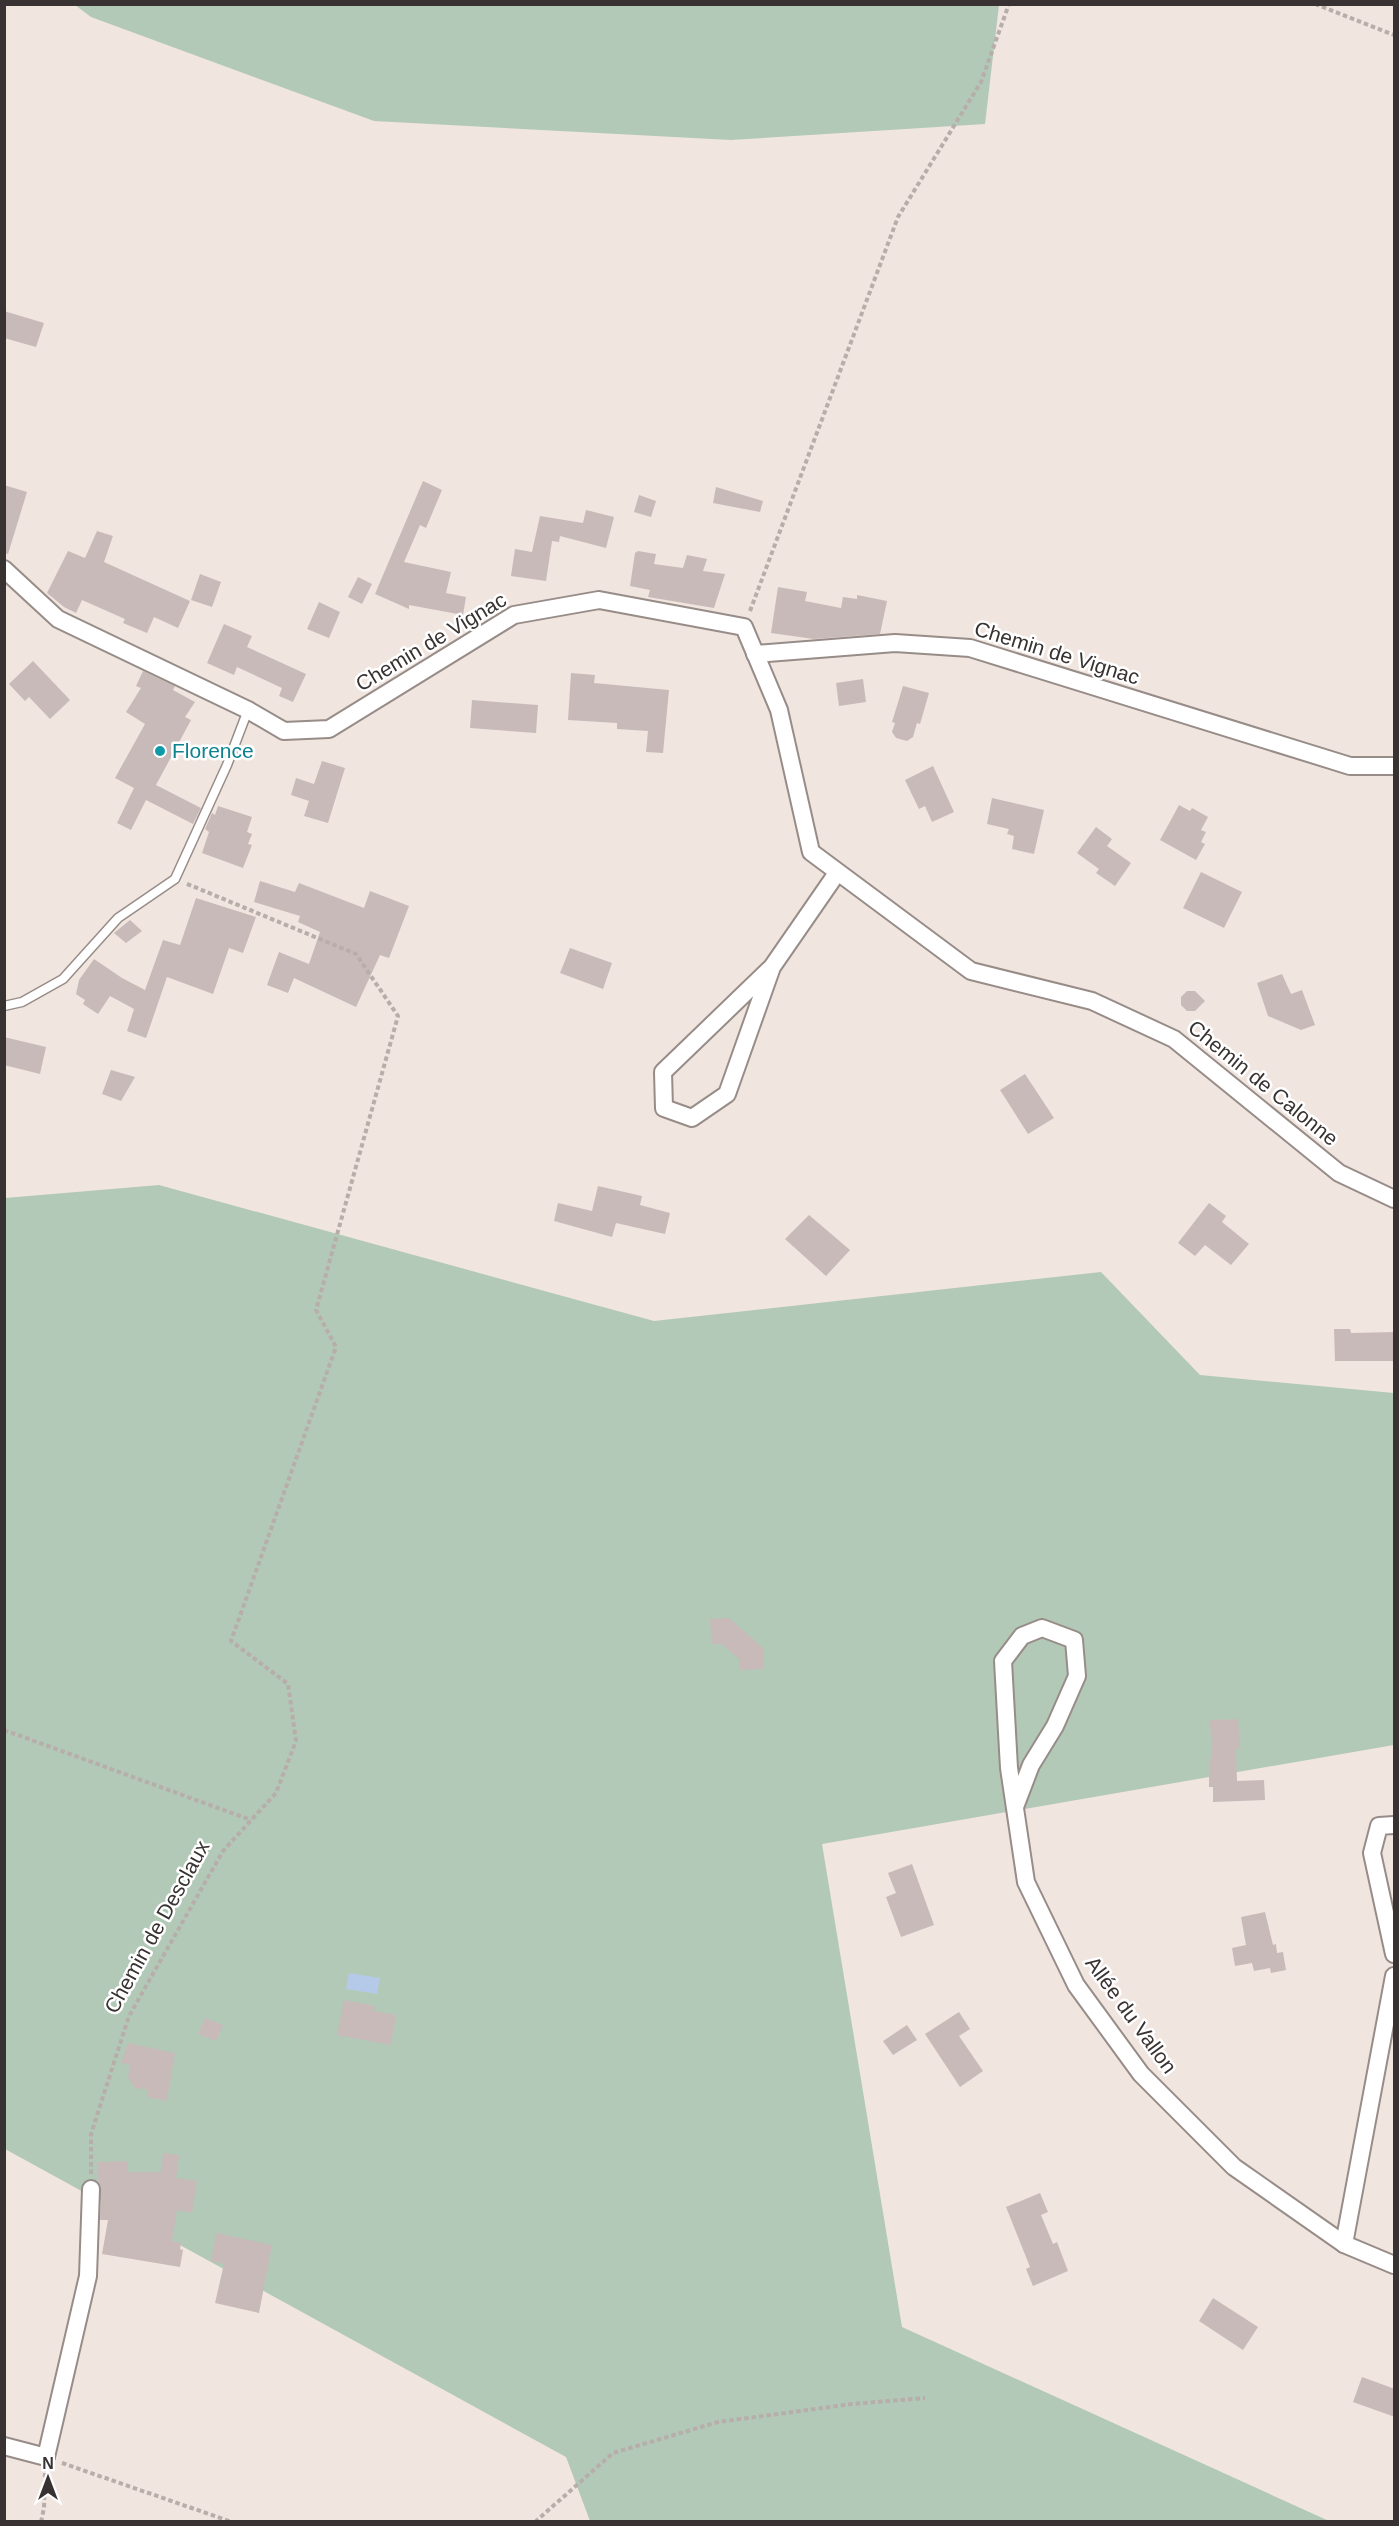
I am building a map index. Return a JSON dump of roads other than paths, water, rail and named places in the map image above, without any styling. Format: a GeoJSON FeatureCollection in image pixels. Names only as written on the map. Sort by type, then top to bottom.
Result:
{"type":"FeatureCollection","features":[{"type":"Feature","properties":{"kind":"street","name":"Chemin de Vignac"},"geometry":{"type":"LineString","coordinates":[[4,569],[58,619],[248,710],[284,731],[329,729],[514,615],[599,600],[744,627],[755,654],[895,643],[970,648],[1350,766],[1395,766]]}},
{"type":"Feature","properties":{"kind":"street","name":"Chemin de Calonne"},"geometry":{"type":"LineString","coordinates":[[755,654],[779,710],[811,852],[971,971],[1092,1001],[1174,1039],[1339,1173],[1395,1199]]}},
{"type":"Feature","properties":{"kind":"street"},"geometry":{"type":"LineString","coordinates":[[772,967],[727,1094],[692,1118],[664,1108],[663,1072],[772,967],[837,873]]}},
{"type":"Feature","properties":{"kind":"street","name":"Allée du Vallon"},"geometry":{"type":"LineString","coordinates":[[1015,1807],[1031,1765],[1055,1726],[1077,1676],[1074,1640],[1042,1628],[1022,1636],[1003,1661],[1009,1768],[1026,1882],[1076,1985],[1141,2074],[1234,2167],[1344,2244],[1395,2265]]}},
{"type":"Feature","properties":{"kind":"street"},"geometry":{"type":"LineString","coordinates":[[1395,1825],[1379,1826],[1372,1853],[1395,1954]]}},
{"type":"Feature","properties":{"kind":"street"},"geometry":{"type":"LineString","coordinates":[[1344,2244],[1395,1976]]}},
{"type":"Feature","properties":{"kind":"street"},"geometry":{"type":"LineString","coordinates":[[4,2446],[46,2457],[88,2276],[91,2189]]}},
{"type":"Feature","properties":{"kind":"lane"},"geometry":{"type":"LineString","coordinates":[[4,1006],[22,1002],[63,979],[118,918],[175,879],[227,765],[248,710]]}},
{"type":"Feature","properties":{"kind":"water"},"geometry":{"type":"Polygon","coordinates":[[[349,1973],[380,1978],[377,1994],[346,1989],[349,1973]]]}},
{"type":"Feature","properties":{"kind":"place","name":"Florence"},"geometry":{"type":"Point","coordinates":[160,751]}}]}
